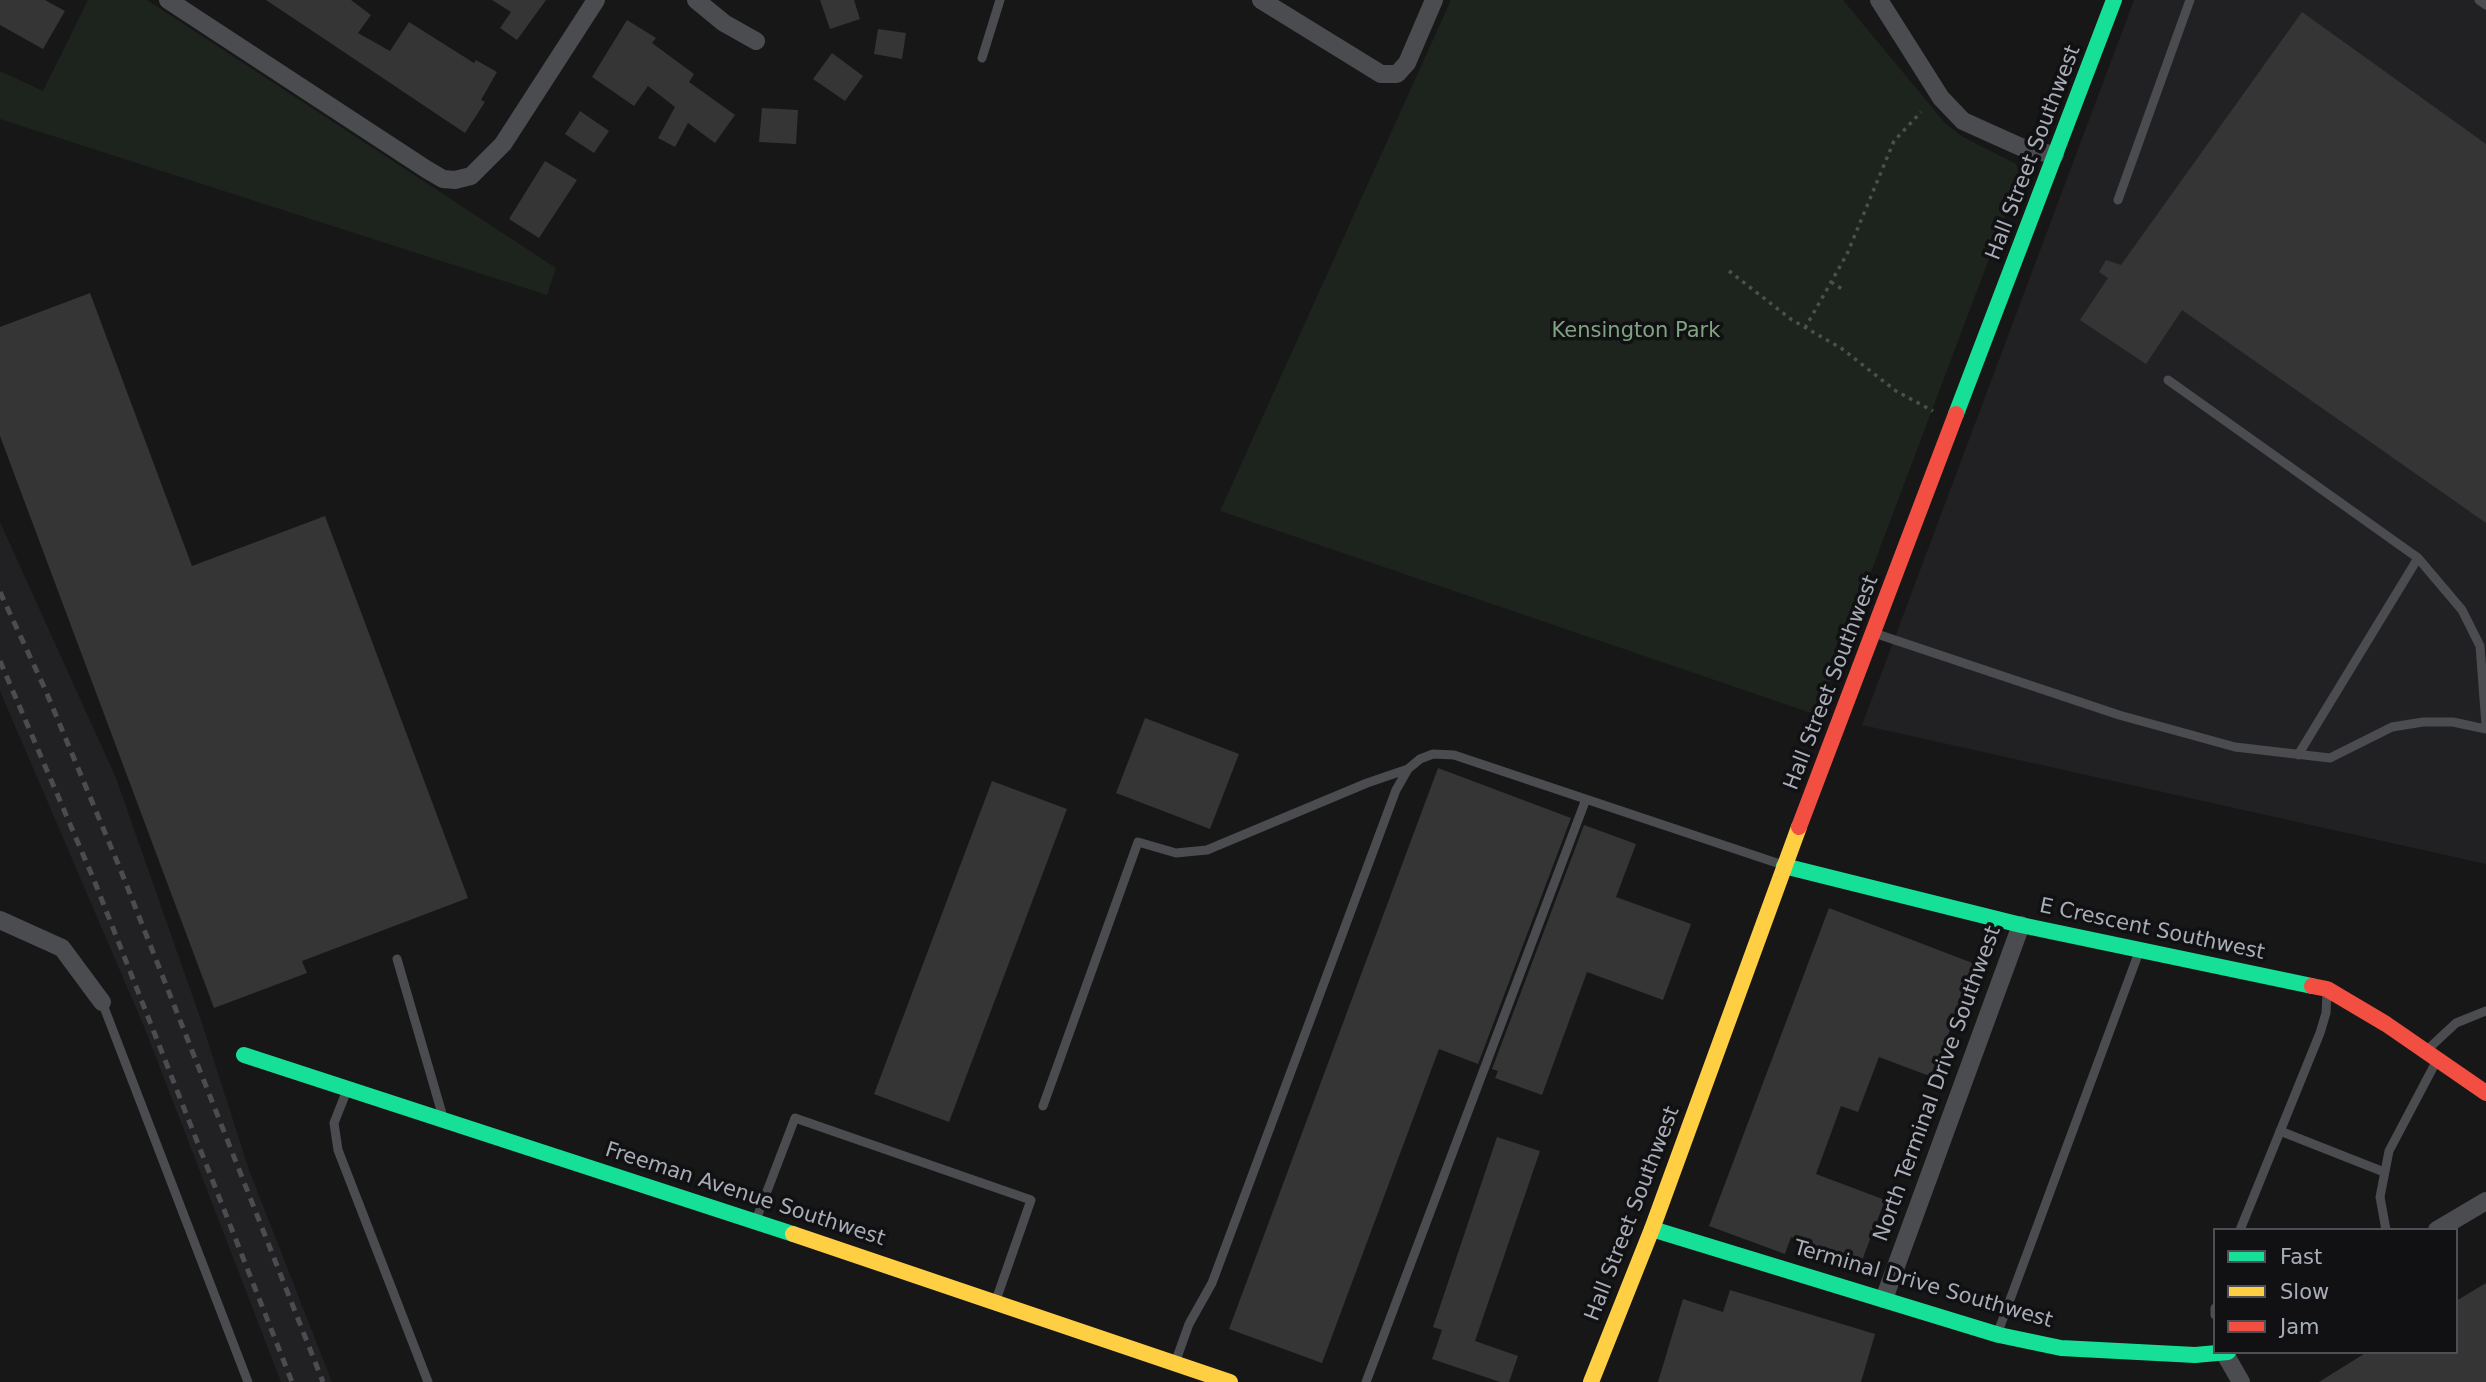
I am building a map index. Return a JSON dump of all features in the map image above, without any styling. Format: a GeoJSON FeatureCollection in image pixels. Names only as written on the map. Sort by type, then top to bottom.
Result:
{"type":"FeatureCollection","features":[{"type":"Feature","properties":{"kind":"street"},"geometry":{"type":"LineString","coordinates":[[168,0],[426,169],[443,178],[455,180],[471,176],[488,162],[503,144],[596,0]]}},
{"type":"Feature","properties":{"kind":"street"},"geometry":{"type":"LineString","coordinates":[[696,0],[724,23],[756,41]]}},
{"type":"Feature","properties":{"kind":"street"},"geometry":{"type":"LineString","coordinates":[[1261,0],[1381,74],[1397,74],[1406,63],[1434,0]]}},
{"type":"Feature","properties":{"kind":"street"},"geometry":{"type":"LineString","coordinates":[[1879,0],[1941,98],[1963,121],[2023,148],[2055,155]]}},
{"type":"Feature","properties":{"kind":"street","name":"Hall Street Southwest"},"geometry":{"type":"LineString","coordinates":[[1591,1382],[1652,1229],[1784,866],[2114,0]]}},
{"type":"Feature","properties":{"kind":"street","name":"E Crescent Southwest"},"geometry":{"type":"LineString","coordinates":[[1784,866],[2021,925],[2327,989],[2486,1093]]}},
{"type":"Feature","properties":{"kind":"street"},"geometry":{"type":"LineString","coordinates":[[0,920],[62,948],[102,1002]]}},
{"type":"Feature","properties":{"kind":"street","name":"North Terminal Drive Southwest"},"geometry":{"type":"LineString","coordinates":[[1884,1299],[2021,925]]}},
{"type":"Feature","properties":{"kind":"street","name":"Freeman Avenue Southwest"},"geometry":{"type":"LineString","coordinates":[[244,1055],[755,1221],[1230,1382]]}},
{"type":"Feature","properties":{"kind":"street"},"geometry":{"type":"LineString","coordinates":[[2440,1228],[2486,1201]]}},
{"type":"Feature","properties":{"kind":"street","name":"Terminal Drive Southwest"},"geometry":{"type":"LineString","coordinates":[[1652,1229],[1997,1334],[2061,1348],[2213,1353]]}},
{"type":"Feature","properties":{"kind":"street"},"geometry":{"type":"LineString","coordinates":[[2227,1354],[2241,1382]]}},
{"type":"Feature","properties":{"kind":"lane"},"geometry":{"type":"LineString","coordinates":[[982,58],[1000,0]]}},
{"type":"Feature","properties":{"kind":"lane"},"geometry":{"type":"LineString","coordinates":[[2118,200],[2190,0]]}},
{"type":"Feature","properties":{"kind":"lane"},"geometry":{"type":"LineString","coordinates":[[2479,0],[2486,5]]}},
{"type":"Feature","properties":{"kind":"lane"},"geometry":{"type":"LineString","coordinates":[[1873,633],[2132,719],[2235,747],[2330,758],[2392,727],[2423,722],[2453,722],[2486,727],[2480,646],[2462,610],[2418,558],[2168,380]]}},
{"type":"Feature","properties":{"kind":"lane"},"geometry":{"type":"LineString","coordinates":[[2298,755],[2418,558]]}},
{"type":"Feature","properties":{"kind":"lane"},"geometry":{"type":"LineString","coordinates":[[1175,1364],[1189,1324],[1212,1283],[1396,790],[1408,769],[1420,759],[1433,754],[1454,755],[1784,866]]}},
{"type":"Feature","properties":{"kind":"lane"},"geometry":{"type":"LineString","coordinates":[[1043,1106],[1138,842],[1176,853],[1207,850],[1367,783],[1408,769]]}},
{"type":"Feature","properties":{"kind":"lane"},"geometry":{"type":"LineString","coordinates":[[1366,1382],[1586,799]]}},
{"type":"Feature","properties":{"kind":"lane"},"geometry":{"type":"LineString","coordinates":[[1997,1334],[2140,949]]}},
{"type":"Feature","properties":{"kind":"lane"},"geometry":{"type":"LineString","coordinates":[[397,959],[443,1119]]}},
{"type":"Feature","properties":{"kind":"lane"},"geometry":{"type":"LineString","coordinates":[[2241,1228],[2326,1013],[2327,989]]}},
{"type":"Feature","properties":{"kind":"lane"},"geometry":{"type":"LineString","coordinates":[[102,1002],[248,1382]]}},
{"type":"Feature","properties":{"kind":"lane"},"geometry":{"type":"LineString","coordinates":[[2386,1228],[2380,1198],[2389,1151],[2431,1056],[2456,1023],[2486,1010]]}},
{"type":"Feature","properties":{"kind":"lane"},"geometry":{"type":"LineString","coordinates":[[347,1088],[334,1123],[338,1150],[428,1382]]}},
{"type":"Feature","properties":{"kind":"lane"},"geometry":{"type":"LineString","coordinates":[[755,1221],[795,1118],[1031,1200],[996,1303]]}},
{"type":"Feature","properties":{"kind":"lane"},"geometry":{"type":"LineString","coordinates":[[2280,1131],[2384,1172]]}},
{"type":"Feature","properties":{"kind":"path"},"geometry":{"type":"LineString","coordinates":[[1805,328],[1847,254],[1894,141],[1921,112]]}},
{"type":"Feature","properties":{"kind":"path"},"geometry":{"type":"LineString","coordinates":[[1728,271],[1805,328],[1841,348],[1896,391],[1937,412]]}},
{"type":"Feature","properties":{"kind":"path"},"geometry":{"type":"LineString","coordinates":[[1831,282],[1842,289]]}},
{"type":"Feature","properties":{"kind":"shaded area"},"geometry":{"type":"Polygon","coordinates":[[[2134,0],[2486,0],[2486,864],[1862,725],[2134,0]]]}},
{"type":"Feature","properties":{"kind":"shaded area"},"geometry":{"type":"Polygon","coordinates":[[[0,522],[116,778],[201,1020],[249,1170],[332,1382],[281,1382],[145,1029],[0,691],[0,522]]]}},
{"type":"Feature","properties":{"kind":"green space"},"geometry":{"type":"Polygon","coordinates":[[[88,0],[147,0],[556,268],[547,295],[0,119],[0,71],[43,91],[88,0]]]}},
{"type":"Feature","properties":{"kind":"green space","name":"Kensington Park"},"geometry":{"type":"Polygon","coordinates":[[[1451,0],[1843,0],[1945,123],[1963,137],[2016,164],[2018,182],[1817,715],[1220,511],[1451,0]]]}},
{"type":"Feature","properties":{"kind":"building"},"geometry":{"type":"Polygon","coordinates":[[[0,0],[45,0],[65,11],[43,49],[0,25],[0,0]]]}},
{"type":"Feature","properties":{"kind":"building"},"geometry":{"type":"Polygon","coordinates":[[[266,0],[351,0],[371,15],[358,33],[390,51],[409,22],[474,63],[476,60],[497,72],[481,100],[485,102],[465,133],[266,0]]]}},
{"type":"Feature","properties":{"kind":"building"},"geometry":{"type":"Polygon","coordinates":[[[492,0],[546,0],[517,40],[500,28],[511,12],[492,0]]]}},
{"type":"Feature","properties":{"kind":"building"},"geometry":{"type":"Polygon","coordinates":[[[820,0],[854,0],[860,19],[830,29],[820,0]]]}},
{"type":"Feature","properties":{"kind":"building"},"geometry":{"type":"Polygon","coordinates":[[[2302,12],[2486,144],[2486,523],[2182,310],[2146,364],[2080,320],[2108,278],[2099,272],[2106,260],[2121,265],[2302,12]]]}},
{"type":"Feature","properties":{"kind":"building"},"geometry":{"type":"Polygon","coordinates":[[[627,20],[656,38],[652,43],[694,74],[689,82],[735,115],[715,143],[688,123],[675,147],[658,138],[675,107],[648,86],[634,106],[592,77],[627,20]]]}},
{"type":"Feature","properties":{"kind":"building"},"geometry":{"type":"Polygon","coordinates":[[[878,29],[906,33],[902,59],[874,54],[878,29]]]}},
{"type":"Feature","properties":{"kind":"building"},"geometry":{"type":"Polygon","coordinates":[[[832,53],[863,76],[845,101],[813,79],[832,53]]]}},
{"type":"Feature","properties":{"kind":"building"},"geometry":{"type":"Polygon","coordinates":[[[762,108],[798,110],[796,144],[759,142],[762,108]]]}},
{"type":"Feature","properties":{"kind":"building"},"geometry":{"type":"Polygon","coordinates":[[[580,111],[609,131],[594,153],[565,134],[580,111]]]}},
{"type":"Feature","properties":{"kind":"building"},"geometry":{"type":"Polygon","coordinates":[[[545,161],[577,180],[539,238],[509,219],[545,161]]]}},
{"type":"Feature","properties":{"kind":"building"},"geometry":{"type":"Polygon","coordinates":[[[90,293],[192,566],[325,516],[468,898],[302,961],[307,973],[214,1008],[0,436],[0,327],[90,293]]]}},
{"type":"Feature","properties":{"kind":"building"},"geometry":{"type":"Polygon","coordinates":[[[1145,718],[1239,754],[1210,829],[1116,793],[1145,718]]]}},
{"type":"Feature","properties":{"kind":"building"},"geometry":{"type":"Polygon","coordinates":[[[1438,768],[1571,818],[1478,1064],[1439,1049],[1322,1363],[1229,1329],[1438,768]]]}},
{"type":"Feature","properties":{"kind":"building"},"geometry":{"type":"Polygon","coordinates":[[[992,781],[1067,809],[949,1122],[874,1094],[992,781]]]}},
{"type":"Feature","properties":{"kind":"building"},"geometry":{"type":"Polygon","coordinates":[[[1584,825],[1636,844],[1616,897],[1691,924],[1663,1000],[1587,972],[1542,1095],[1495,1078],[1498,1071],[1492,1069],[1584,825]]]}},
{"type":"Feature","properties":{"kind":"building"},"geometry":{"type":"Polygon","coordinates":[[[1829,908],[1975,964],[1932,1077],[1879,1057],[1858,1112],[1841,1106],[1816,1174],[1885,1200],[1861,1263],[1791,1237],[1785,1254],[1709,1226],[1829,908]]]}},
{"type":"Feature","properties":{"kind":"building"},"geometry":{"type":"Polygon","coordinates":[[[1497,1137],[1540,1151],[1475,1341],[1518,1356],[1509,1382],[1500,1382],[1432,1359],[1442,1330],[1433,1327],[1497,1137]]]}},
{"type":"Feature","properties":{"kind":"building"},"geometry":{"type":"Polygon","coordinates":[[[2486,1283],[2486,1382],[2319,1382],[2364,1354],[2458,1354],[2458,1300],[2486,1283]]]}},
{"type":"Feature","properties":{"kind":"building"},"geometry":{"type":"Polygon","coordinates":[[[1730,1290],[1875,1334],[1861,1382],[1658,1382],[1683,1299],[1723,1312],[1730,1290]]]}},
{"type":"Feature","properties":{"kind":"railway"},"geometry":{"type":"LineString","coordinates":[[0,592],[45,689],[121,871],[323,1382]]}},
{"type":"Feature","properties":{"kind":"railway"},"geometry":{"type":"LineString","coordinates":[[0,661],[94,880],[292,1382]]}},
{"type":"Feature","properties":{"kind":"traffic: fast"},"geometry":{"type":"LineString","coordinates":[[1956,414],[2114,0]]}},
{"type":"Feature","properties":{"kind":"traffic: fast"},"geometry":{"type":"LineString","coordinates":[[1784,866],[2021,925],[2312,986]]}},
{"type":"Feature","properties":{"kind":"traffic: fast"},"geometry":{"type":"LineString","coordinates":[[244,1055],[793,1234]]}},
{"type":"Feature","properties":{"kind":"traffic: fast"},"geometry":{"type":"LineString","coordinates":[[1652,1229],[1999,1335],[2061,1348],[2195,1355],[2213,1353]]}},
{"type":"Feature","properties":{"kind":"traffic: slow"},"geometry":{"type":"LineString","coordinates":[[1591,1382],[1652,1229],[1799,827]]}},
{"type":"Feature","properties":{"kind":"traffic: slow"},"geometry":{"type":"LineString","coordinates":[[793,1234],[1230,1382]]}},
{"type":"Feature","properties":{"kind":"traffic: jam"},"geometry":{"type":"LineString","coordinates":[[1799,827],[1956,414]]}},
{"type":"Feature","properties":{"kind":"traffic: jam"},"geometry":{"type":"LineString","coordinates":[[2312,986],[2327,989],[2386,1024],[2486,1093]]}}]}
